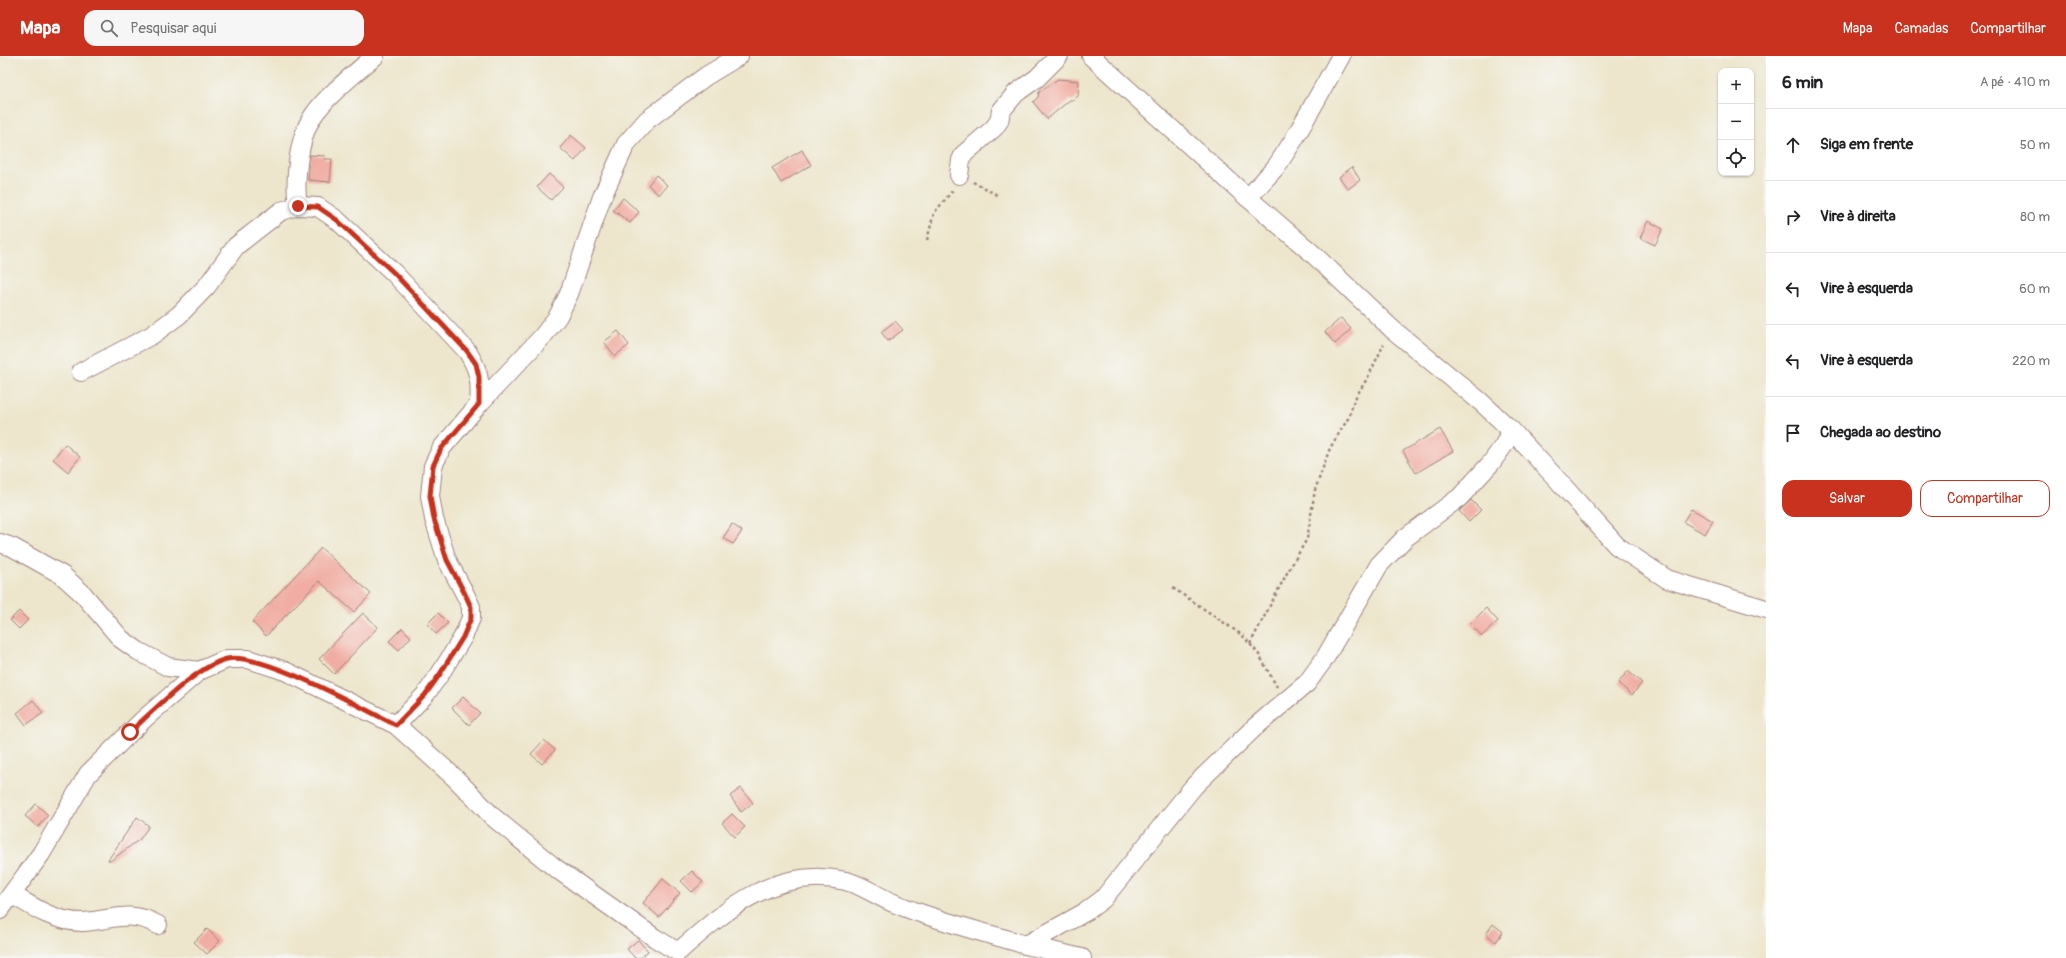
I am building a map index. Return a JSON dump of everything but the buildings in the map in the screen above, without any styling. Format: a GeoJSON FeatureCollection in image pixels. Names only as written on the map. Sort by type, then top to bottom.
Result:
{"type":"FeatureCollection","features":[{"type":"Feature","properties":{"kind":"street"},"geometry":{"type":"LineString","coordinates":[[298,206],[296,182],[304,136],[308,124],[314,115],[346,81],[375,56]]}},
{"type":"Feature","properties":{"kind":"street"},"geometry":{"type":"LineString","coordinates":[[396,725],[425,695],[440,674],[463,637],[471,618],[471,607],[447,560],[434,519],[430,496],[433,466],[441,449],[558,316],[569,294],[602,197],[626,144],[647,120],[706,76],[739,56]]}},
{"type":"Feature","properties":{"kind":"street"},"geometry":{"type":"LineString","coordinates":[[959,176],[961,160],[964,154],[994,128],[999,121],[1001,111],[1016,93],[1037,78],[1059,56]]}},
{"type":"Feature","properties":{"kind":"street"},"geometry":{"type":"LineString","coordinates":[[1091,56],[1248,198],[1313,254],[1392,328],[1455,380],[1511,430],[1617,546],[1667,578],[1766,609]]}},
{"type":"Feature","properties":{"kind":"street"},"geometry":{"type":"LineString","coordinates":[[1248,198],[1276,167],[1293,141],[1341,56]]}},
{"type":"Feature","properties":{"kind":"street"},"geometry":{"type":"LineString","coordinates":[[81,372],[152,335],[179,315],[207,286],[236,246],[281,211],[298,206],[318,207],[337,220],[394,273],[452,335],[476,364],[480,389],[479,404]]}},
{"type":"Feature","properties":{"kind":"street"},"geometry":{"type":"LineString","coordinates":[[1026,945],[1087,911],[1103,899],[1194,786],[1282,702],[1308,683],[1379,565],[1405,538],[1460,497],[1491,463],[1504,445],[1511,430]]}},
{"type":"Feature","properties":{"kind":"street"},"geometry":{"type":"LineString","coordinates":[[0,543],[22,553],[62,575],[83,594],[121,639],[138,651],[168,667],[200,671]]}},
{"type":"Feature","properties":{"kind":"street"},"geometry":{"type":"LineString","coordinates":[[0,910],[13,895],[41,854],[88,774],[144,719],[200,671],[228,659],[248,659],[285,671],[396,725],[455,778],[493,817],[554,867],[655,938],[676,955],[723,914],[753,895],[777,883],[803,877],[846,881],[862,887],[894,904],[1026,945],[1082,958]]}},
{"type":"Feature","properties":{"kind":"street"},"geometry":{"type":"LineString","coordinates":[[168,667],[176,682],[176,692]]}},
{"type":"Feature","properties":{"kind":"street"},"geometry":{"type":"LineString","coordinates":[[13,895],[40,910],[67,920],[83,922],[130,915],[146,918],[158,926]]}},
{"type":"Feature","properties":{"kind":"path"},"geometry":{"type":"LineString","coordinates":[[927,240],[934,214],[951,195],[959,176],[999,196]]}},
{"type":"Feature","properties":{"kind":"path"},"geometry":{"type":"LineString","coordinates":[[1250,644],[1307,539],[1315,490],[1330,448],[1349,417],[1354,400],[1368,377],[1392,328]]}},
{"type":"Feature","properties":{"kind":"path"},"geometry":{"type":"LineString","coordinates":[[1172,588],[1242,635],[1276,681],[1282,702]]}},
{"type":"Feature","properties":{"kind":"route"},"geometry":{"type":"LineString","coordinates":[[130,732],[200,671],[228,659],[248,659],[285,671],[396,725],[425,695],[440,674],[463,637],[471,618],[471,607],[447,560],[434,519],[430,496],[433,466],[441,449],[476,410],[479,404],[480,389],[476,364],[467,351],[394,273],[366,249],[337,220],[318,207],[298,206]]}}]}
